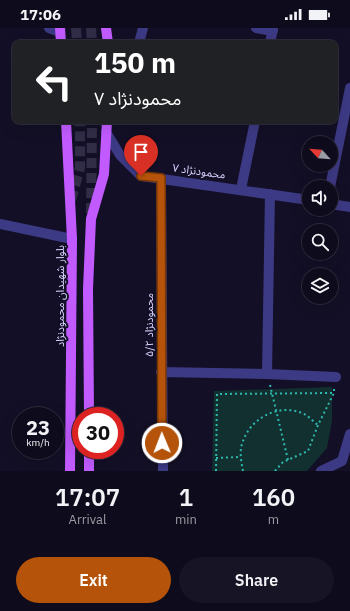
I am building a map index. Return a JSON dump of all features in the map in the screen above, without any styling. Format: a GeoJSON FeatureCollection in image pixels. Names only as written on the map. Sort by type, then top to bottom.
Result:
{"type":"FeatureCollection","features":[{"type":"Feature","properties":{"kind":"main road"},"geometry":{"type":"LineString","coordinates":[[106,28],[108,40]]}},
{"type":"Feature","properties":{"kind":"main road"},"geometry":{"type":"LineString","coordinates":[[60,30],[61,40]]}},
{"type":"Feature","properties":{"kind":"main road","name":"بلوار شهیدان محمودنژاد"},"geometry":{"type":"LineString","coordinates":[[66,124],[72,239],[70,471]]}},
{"type":"Feature","properties":{"kind":"main road"},"geometry":{"type":"LineString","coordinates":[[89,407],[88,289],[91,219],[104,174],[107,124]]}},
{"type":"Feature","properties":{"kind":"main road"},"geometry":{"type":"LineString","coordinates":[[89,459],[89,471]]}},
{"type":"Feature","properties":{"kind":"street"},"geometry":{"type":"LineString","coordinates":[[49,28],[60,30]]}},
{"type":"Feature","properties":{"kind":"street"},"geometry":{"type":"LineString","coordinates":[[140,40],[143,28]]}},
{"type":"Feature","properties":{"kind":"street"},"geometry":{"type":"LineString","coordinates":[[256,28],[273,30],[271,40]]}},
{"type":"Feature","properties":{"kind":"street"},"geometry":{"type":"LineString","coordinates":[[331,180],[350,88]]}},
{"type":"Feature","properties":{"kind":"street"},"geometry":{"type":"LineString","coordinates":[[241,189],[254,124]]}},
{"type":"Feature","properties":{"kind":"street","name":"محمودنژاد ۷"},"geometry":{"type":"LineString","coordinates":[[106,132],[120,155],[141,176],[241,189],[302,199]]}},
{"type":"Feature","properties":{"kind":"street","name":"محمودنژاد ۵/۲"},"geometry":{"type":"LineString","coordinates":[[161,178],[162,471]]}},
{"type":"Feature","properties":{"kind":"street"},"geometry":{"type":"LineString","coordinates":[[267,374],[270,194]]}},
{"type":"Feature","properties":{"kind":"street"},"geometry":{"type":"LineString","coordinates":[[338,205],[350,207]]}},
{"type":"Feature","properties":{"kind":"street"},"geometry":{"type":"LineString","coordinates":[[0,224],[72,239]]}},
{"type":"Feature","properties":{"kind":"street"},"geometry":{"type":"LineString","coordinates":[[161,372],[336,376]]}},
{"type":"Feature","properties":{"kind":"street"},"geometry":{"type":"LineString","coordinates":[[321,471],[342,461],[350,434]]}},
{"type":"Feature","properties":{"kind":"path"},"geometry":{"type":"LineString","coordinates":[[267,374],[288,460]]}},
{"type":"Feature","properties":{"kind":"path"},"geometry":{"type":"LineString","coordinates":[[275,471],[283,462],[308,451],[318,425],[334,393],[336,376]]}},
{"type":"Feature","properties":{"kind":"path"},"geometry":{"type":"LineString","coordinates":[[216,471],[217,394],[334,393]]}},
{"type":"Feature","properties":{"kind":"path"},"geometry":{"type":"LineString","coordinates":[[243,471],[240,457],[242,441],[249,428],[261,417],[276,411],[291,410],[306,415],[318,425]]}},
{"type":"Feature","properties":{"kind":"path"},"geometry":{"type":"LineString","coordinates":[[216,458],[240,457]]}},
{"type":"Feature","properties":{"kind":"green space"},"geometry":{"type":"Polygon","coordinates":[[[332,387],[332,421],[327,448],[307,471],[212,471],[214,391],[332,387]]]}},
{"type":"Feature","properties":{"kind":"tunnel"},"geometry":{"type":"LineString","coordinates":[[76,28],[77,40]]}},
{"type":"Feature","properties":{"kind":"tunnel"},"geometry":{"type":"LineString","coordinates":[[91,28],[92,40]]}},
{"type":"Feature","properties":{"kind":"tunnel"},"geometry":{"type":"LineString","coordinates":[[71,200],[80,168],[80,124]]}},
{"type":"Feature","properties":{"kind":"tunnel"},"geometry":{"type":"LineString","coordinates":[[91,213],[92,124]]}},
{"type":"Feature","properties":{"kind":"route"},"geometry":{"type":"LineString","coordinates":[[141,176],[161,178],[162,443]]}}]}
